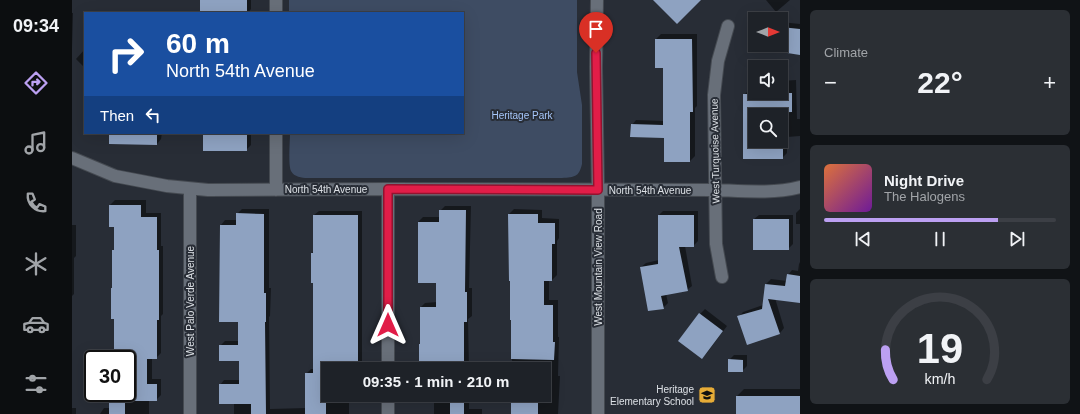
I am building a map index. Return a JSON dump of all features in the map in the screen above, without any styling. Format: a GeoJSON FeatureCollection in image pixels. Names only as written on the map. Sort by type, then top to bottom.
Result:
{"type":"FeatureCollection","features":[{"type":"Feature","properties":{"kind":"street"},"geometry":{"type":"LineString","coordinates":[[276,0],[276,12]]}},
{"type":"Feature","properties":{"kind":"street","name":"West Mountain View Road"},"geometry":{"type":"LineString","coordinates":[[598,0],[596,67],[598,190],[598,414]]}},
{"type":"Feature","properties":{"kind":"street","name":"West Turquoise Avenue"},"geometry":{"type":"LineString","coordinates":[[722,277],[716,244],[714,95],[718,61],[728,26]]}},
{"type":"Feature","properties":{"kind":"street"},"geometry":{"type":"LineString","coordinates":[[276,134],[276,190]]}},
{"type":"Feature","properties":{"kind":"street","name":"North 54th Avenue"},"geometry":{"type":"LineString","coordinates":[[72,158],[115,176],[167,186],[208,190],[388,189],[764,191],[800,187]]}},
{"type":"Feature","properties":{"kind":"street","name":"West Palo Verde Avenue"},"geometry":{"type":"LineString","coordinates":[[190,189],[190,414]]}},
{"type":"Feature","properties":{"kind":"street"},"geometry":{"type":"LineString","coordinates":[[388,189],[388,362]]}},
{"type":"Feature","properties":{"kind":"street"},"geometry":{"type":"LineString","coordinates":[[388,402],[388,414]]}},
{"type":"Feature","properties":{"kind":"green space","name":"Heritage Park"},"geometry":{"type":"Polygon","coordinates":[[[289,0],[577,0],[577,72],[582,105],[582,164],[578,174],[573,177],[562,178],[307,178],[296,176],[292,173],[290,168],[290,134],[464,134],[464,12],[289,12],[289,0]]]}},
{"type":"Feature","properties":{"kind":"building"},"geometry":{"type":"Polygon","coordinates":[[[200,0],[247,0],[247,12],[200,12],[200,0]]]}},
{"type":"Feature","properties":{"kind":"building"},"geometry":{"type":"Polygon","coordinates":[[[653,0],[701,0],[677,24],[653,0]]]}},
{"type":"Feature","properties":{"kind":"building"},"geometry":{"type":"Polygon","coordinates":[[[788,28],[800,29],[800,55],[781,52],[788,52],[788,28]]]}},
{"type":"Feature","properties":{"kind":"building"},"geometry":{"type":"Polygon","coordinates":[[[655,39],[692,39],[693,112],[690,112],[690,162],[664,162],[664,138],[630,137],[631,124],[663,125],[663,68],[655,68],[655,39]]]}},
{"type":"Feature","properties":{"kind":"building"},"geometry":{"type":"Polygon","coordinates":[[[788,93],[792,93],[792,112],[788,112],[788,108],[748,108],[748,148],[783,148],[783,159],[743,159],[743,94],[748,94],[748,100],[788,100],[788,93]]]}},
{"type":"Feature","properties":{"kind":"building"},"geometry":{"type":"Polygon","coordinates":[[[109,134],[157,134],[157,145],[109,144],[109,134]]]}},
{"type":"Feature","properties":{"kind":"building"},"geometry":{"type":"Polygon","coordinates":[[[203,134],[247,134],[247,151],[203,151],[203,134]]]}},
{"type":"Feature","properties":{"kind":"building"},"geometry":{"type":"Polygon","coordinates":[[[109,205],[141,205],[141,217],[157,217],[157,250],[159,250],[159,320],[157,320],[157,359],[147,359],[147,384],[157,384],[157,401],[136,401],[136,350],[114,350],[114,319],[111,319],[111,288],[114,227],[109,227],[109,205]]]}},
{"type":"Feature","properties":{"kind":"building"},"geometry":{"type":"Polygon","coordinates":[[[439,210],[466,210],[465,292],[467,292],[467,322],[464,322],[464,361],[419,362],[420,307],[436,307],[436,283],[418,283],[418,222],[439,222],[439,210]]]}},
{"type":"Feature","properties":{"kind":"building"},"geometry":{"type":"Polygon","coordinates":[[[236,213],[264,214],[264,293],[266,293],[266,414],[251,414],[251,404],[219,404],[219,384],[239,384],[239,361],[219,361],[219,345],[238,345],[238,322],[219,322],[220,225],[236,225],[236,213]]]}},
{"type":"Feature","properties":{"kind":"building"},"geometry":{"type":"Polygon","coordinates":[[[508,214],[538,214],[538,223],[555,223],[555,244],[552,244],[552,281],[544,281],[544,305],[553,305],[553,342],[555,342],[554,360],[511,359],[508,214]]]}},
{"type":"Feature","properties":{"kind":"building"},"geometry":{"type":"Polygon","coordinates":[[[313,215],[358,215],[358,362],[321,362],[321,402],[326,402],[326,414],[305,414],[305,373],[313,373],[313,283],[311,283],[311,253],[313,253],[313,215]]]}},
{"type":"Feature","properties":{"kind":"building"},"geometry":{"type":"Polygon","coordinates":[[[658,215],[694,215],[694,247],[679,247],[688,291],[661,296],[664,309],[648,311],[640,267],[658,264],[658,215]]]}},
{"type":"Feature","properties":{"kind":"building"},"geometry":{"type":"Polygon","coordinates":[[[753,219],[789,219],[789,250],[753,250],[753,219]]]}},
{"type":"Feature","properties":{"kind":"building"},"geometry":{"type":"Polygon","coordinates":[[[787,274],[800,276],[800,303],[768,299],[780,334],[747,345],[737,316],[762,309],[765,284],[785,286],[787,274]]]}},
{"type":"Feature","properties":{"kind":"building"},"geometry":{"type":"Polygon","coordinates":[[[699,313],[723,331],[702,359],[678,341],[699,313]]]}},
{"type":"Feature","properties":{"kind":"building"},"geometry":{"type":"Polygon","coordinates":[[[728,359],[743,360],[743,372],[728,372],[728,359]]]}},
{"type":"Feature","properties":{"kind":"building"},"geometry":{"type":"Polygon","coordinates":[[[736,396],[800,396],[800,414],[736,414],[736,396]]]}},
{"type":"Feature","properties":{"kind":"building"},"geometry":{"type":"Polygon","coordinates":[[[109,402],[125,402],[125,414],[109,414],[109,402]]]}},
{"type":"Feature","properties":{"kind":"building"},"geometry":{"type":"Polygon","coordinates":[[[450,402],[464,402],[464,414],[450,414],[450,402]]]}},
{"type":"Feature","properties":{"kind":"building"},"geometry":{"type":"Polygon","coordinates":[[[511,402],[538,402],[538,414],[511,414],[511,402]]]}},
{"type":"Feature","properties":{"kind":"place","name":"Heritage Elementary School"},"geometry":{"type":"Point","coordinates":[707,395]}},
{"type":"Feature","properties":{"kind":"route"},"geometry":{"type":"LineString","coordinates":[[388,325],[388,189],[598,190],[596,53]]}}]}
